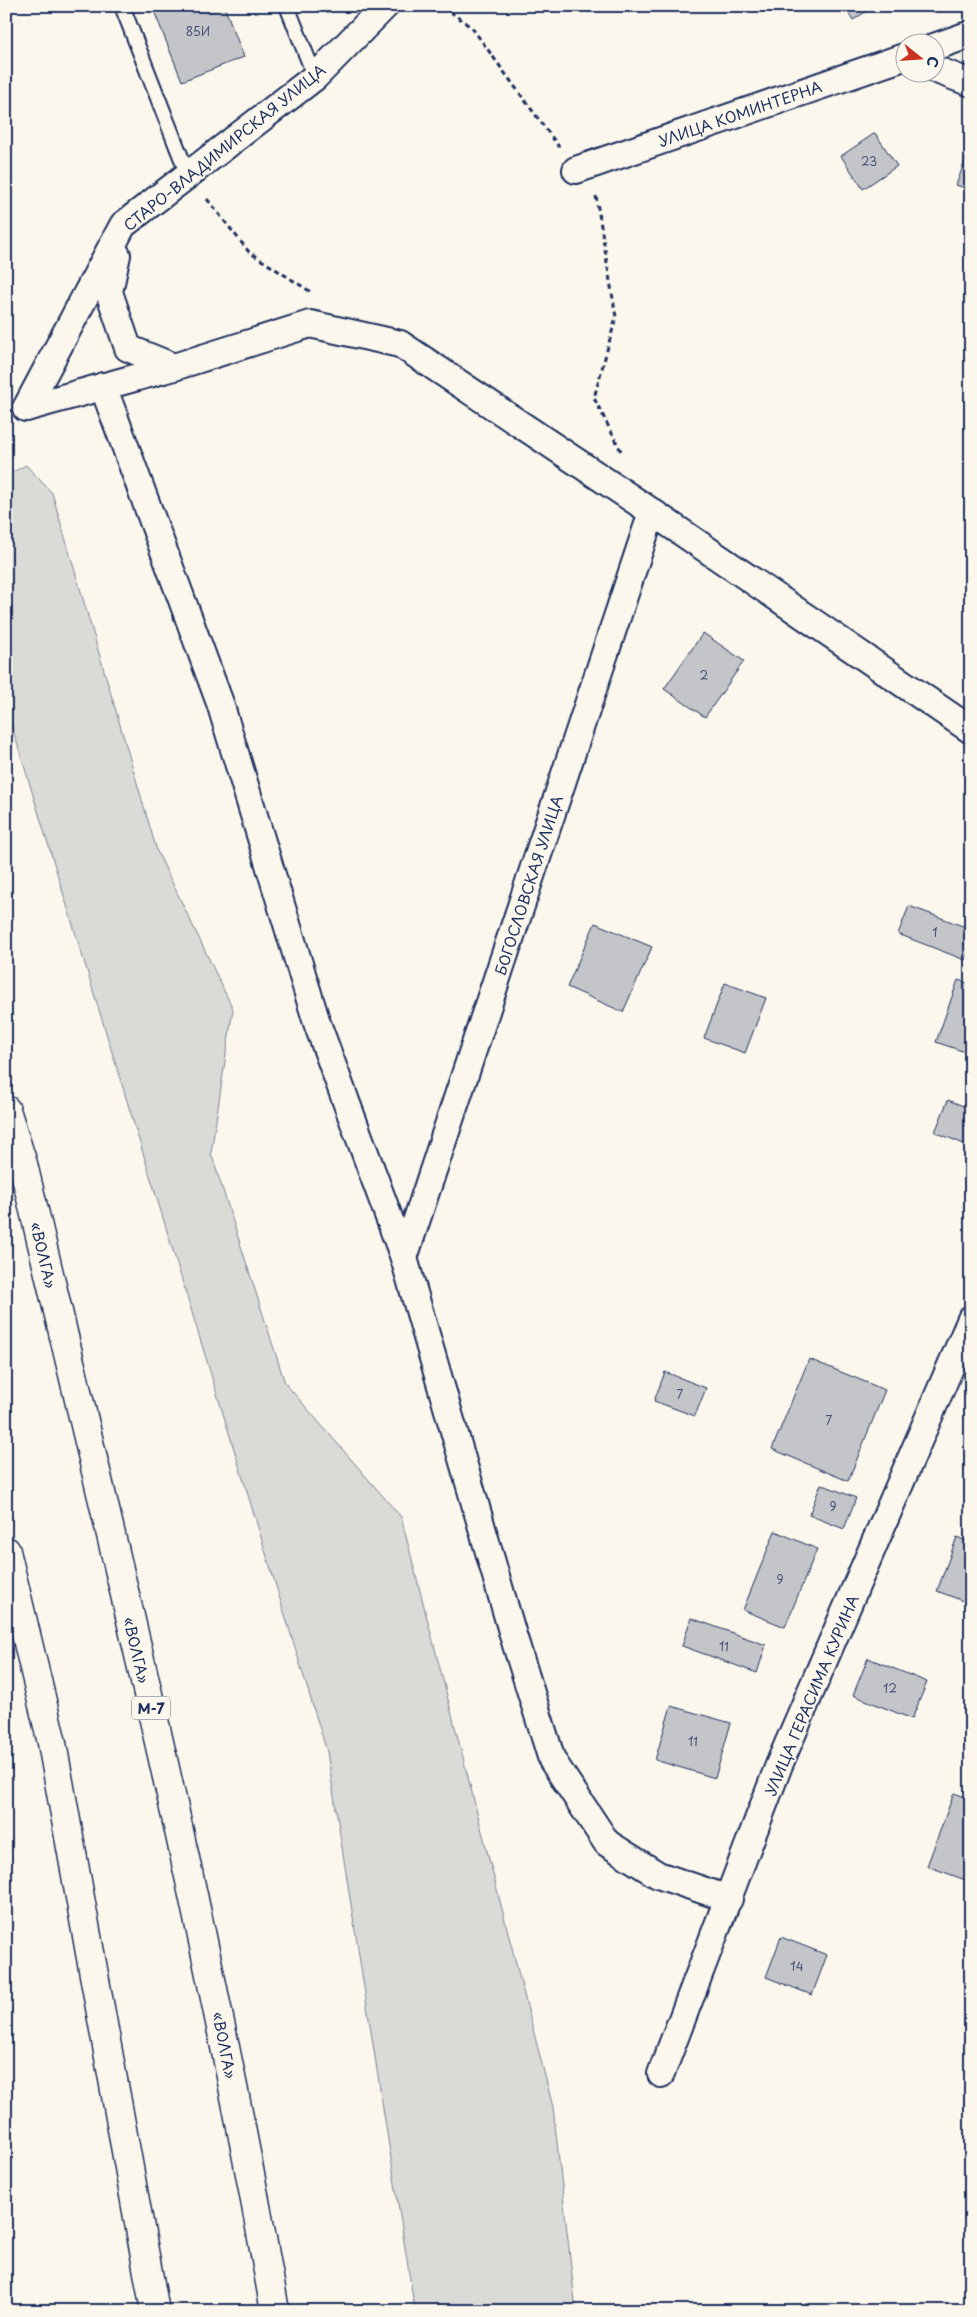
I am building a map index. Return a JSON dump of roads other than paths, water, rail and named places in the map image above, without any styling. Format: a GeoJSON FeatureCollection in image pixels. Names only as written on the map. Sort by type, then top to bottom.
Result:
{"type":"FeatureCollection","features":[{"type":"Feature","properties":{"kind":"highway","name":"«ВОЛГА»"},"geometry":{"type":"LineString","coordinates":[[6,1110],[25,1173],[169,1785],[216,1994],[276,2311]]}},
{"type":"Feature","properties":{"kind":"highway"},"geometry":{"type":"LineString","coordinates":[[6,1551],[52,1743],[155,2311]]}},
{"type":"Feature","properties":{"kind":"street","name":"СТАРО-ВЛАДИМИРСКАЯ УЛИЦА"},"geometry":{"type":"LineString","coordinates":[[103,386],[26,408],[123,225],[315,77],[384,6]]}},
{"type":"Feature","properties":{"kind":"street"},"geometry":{"type":"LineString","coordinates":[[944,43],[971,34]]}},
{"type":"Feature","properties":{"kind":"street","name":"УЛИЦА КОМИНТЕРНА"},"geometry":{"type":"LineString","coordinates":[[576,170],[894,60]]}},
{"type":"Feature","properties":{"kind":"street"},"geometry":{"type":"LineString","coordinates":[[944,73],[971,83]]}},
{"type":"Feature","properties":{"kind":"street"},"geometry":{"type":"LineString","coordinates":[[123,225],[109,292],[128,348],[174,367]]}},
{"type":"Feature","properties":{"kind":"street"},"geometry":{"type":"LineString","coordinates":[[729,1899],[658,1875],[607,1843],[552,1760],[513,1635],[404,1258],[317,1023],[220,703],[103,386],[174,367],[310,324],[400,344],[652,512],[971,730]]}},
{"type":"Feature","properties":{"kind":"street","name":"БОГОСЛОВСКАЯ УЛИЦА"},"geometry":{"type":"LineString","coordinates":[[404,1258],[652,512]]}},
{"type":"Feature","properties":{"kind":"street","name":"УЛИЦА ГЕРАСИМА КУРИНА"},"geometry":{"type":"LineString","coordinates":[[661,2074],[779,1765],[971,1319]]}},
{"type":"Feature","properties":{"kind":"lane"},"geometry":{"type":"LineString","coordinates":[[122,6],[188,175]]}},
{"type":"Feature","properties":{"kind":"lane"},"geometry":{"type":"LineString","coordinates":[[287,6],[315,77]]}}]}
